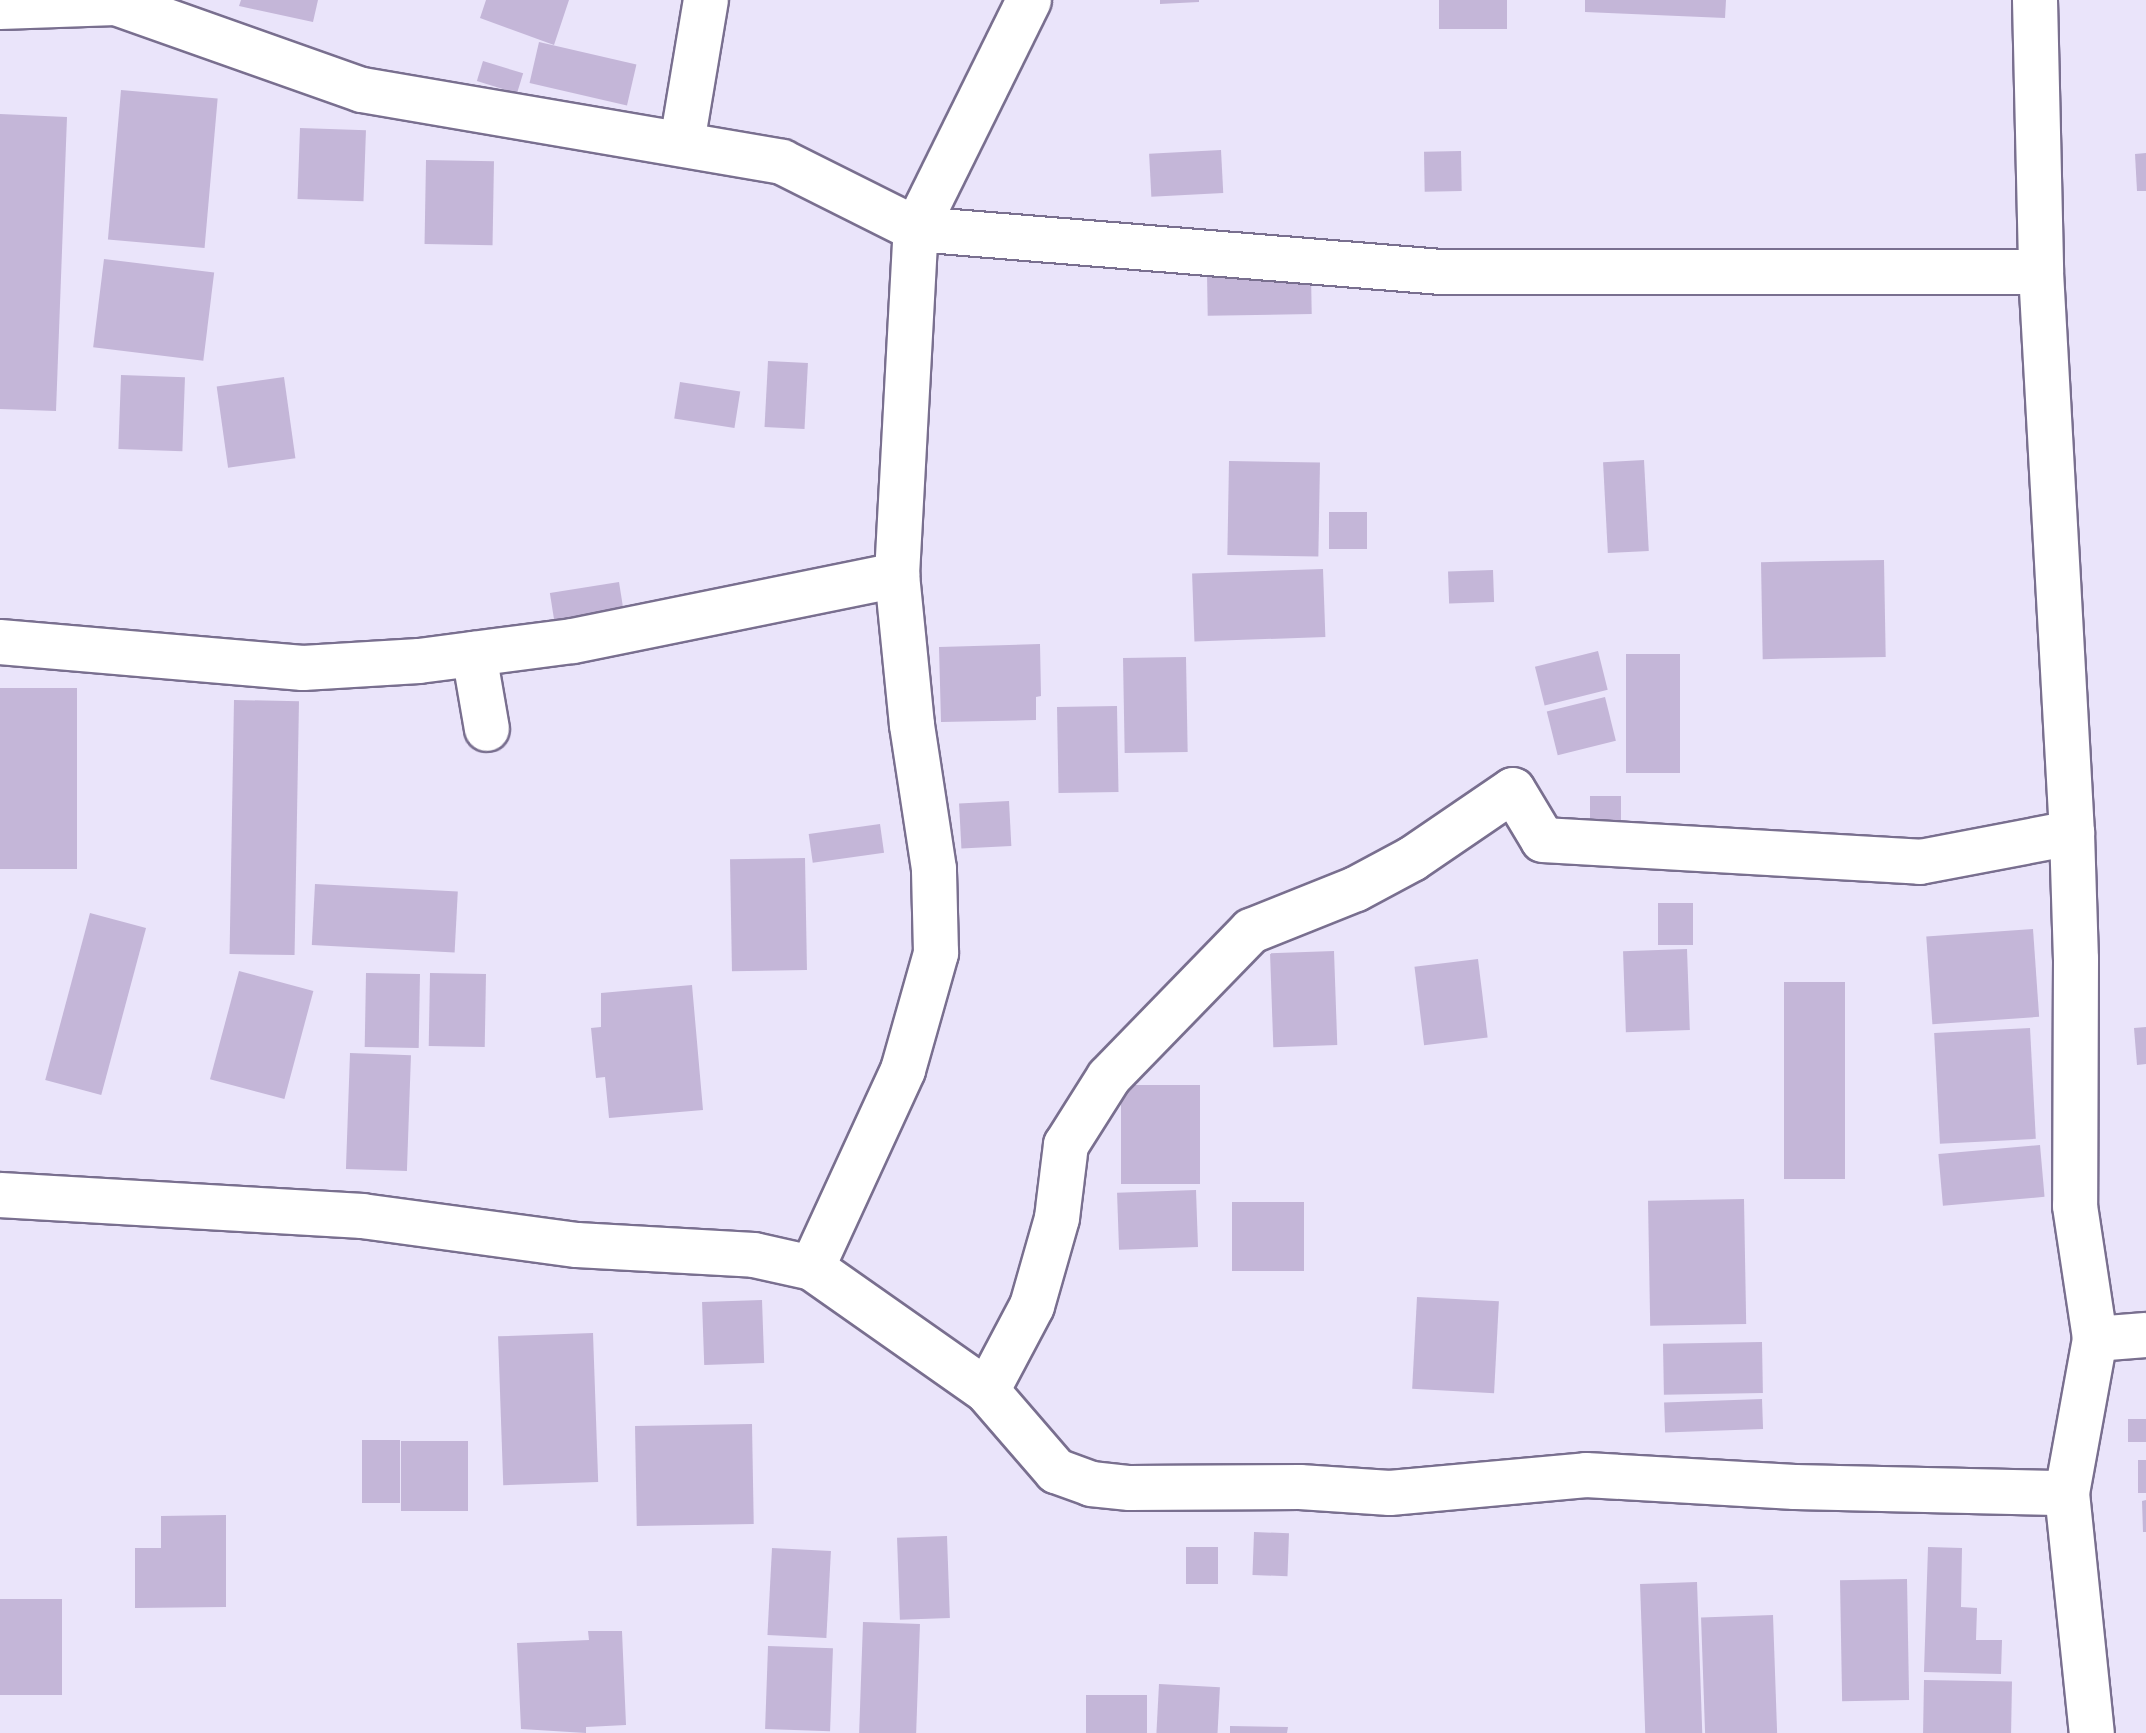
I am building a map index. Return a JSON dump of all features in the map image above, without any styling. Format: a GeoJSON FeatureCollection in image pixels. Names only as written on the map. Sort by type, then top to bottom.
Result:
{"type":"FeatureCollection","features":[{"type":"Feature","properties":{"kind":"street"},"geometry":{"type":"LineString","coordinates":[[682,143],[706,0]]}},
{"type":"Feature","properties":{"kind":"street"},"geometry":{"type":"LineString","coordinates":[[812,1268],[903,1070],[936,953],[934,869],[912,725],[897,575],[916,229],[1029,0]]}},
{"type":"Feature","properties":{"kind":"street"},"geometry":{"type":"LineString","coordinates":[[2035,0],[2041,272],[2072,833],[2076,959],[2075,1206],[2095,1339],[2067,1493],[2092,1733]]}},
{"type":"Feature","properties":{"kind":"street"},"geometry":{"type":"LineString","coordinates":[[0,7],[116,1],[362,90],[782,162],[916,229],[1441,272],[2041,272]]}},
{"type":"Feature","properties":{"kind":"street"},"geometry":{"type":"LineString","coordinates":[[0,642],[303,668],[474,654],[588,638],[897,575]]}},
{"type":"Feature","properties":{"kind":"street"},"geometry":{"type":"LineString","coordinates":[[474,654],[487,729]]}},
{"type":"Feature","properties":{"kind":"street"},"geometry":{"type":"LineString","coordinates":[[987,1391],[1032,1306],[1057,1218],[1066,1145],[1109,1077],[1251,931],[1356,889],[1412,859],[1513,790],[1543,840],[1920,862],[2072,833]]}},
{"type":"Feature","properties":{"kind":"street"},"geometry":{"type":"LineString","coordinates":[[0,1195],[362,1216],[577,1245],[754,1255],[812,1268],[987,1391],[1056,1471],[1091,1484],[1130,1488],[1300,1487],[1390,1493],[1586,1475],[1795,1487],[2067,1493]]}},
{"type":"Feature","properties":{"kind":"street"},"geometry":{"type":"LineString","coordinates":[[2095,1339],[2146,1335]]}},
{"type":"Feature","properties":{"kind":"building"},"geometry":{"type":"Polygon","coordinates":[[[241,0],[318,0],[313,22],[239,6],[241,0]]]}},
{"type":"Feature","properties":{"kind":"building"},"geometry":{"type":"Polygon","coordinates":[[[486,0],[569,0],[554,45],[480,18],[486,0]]]}},
{"type":"Feature","properties":{"kind":"building"},"geometry":{"type":"Polygon","coordinates":[[[1160,0],[1199,0],[1199,2],[1160,4],[1160,0]]]}},
{"type":"Feature","properties":{"kind":"building"},"geometry":{"type":"Polygon","coordinates":[[[1439,0],[1507,0],[1507,29],[1439,29],[1439,0]]]}},
{"type":"Feature","properties":{"kind":"building"},"geometry":{"type":"Polygon","coordinates":[[[1585,0],[1726,0],[1725,18],[1585,12],[1585,0]]]}},
{"type":"Feature","properties":{"kind":"building"},"geometry":{"type":"Polygon","coordinates":[[[539,42],[636,64],[627,105],[530,83],[539,42]]]}},
{"type":"Feature","properties":{"kind":"building"},"geometry":{"type":"Polygon","coordinates":[[[483,61],[523,73],[517,93],[477,81],[483,61]]]}},
{"type":"Feature","properties":{"kind":"building"},"geometry":{"type":"Polygon","coordinates":[[[121,90],[218,98],[205,248],[108,239],[121,90]]]}},
{"type":"Feature","properties":{"kind":"building"},"geometry":{"type":"Polygon","coordinates":[[[0,114],[67,117],[56,411],[0,409],[0,114]]]}},
{"type":"Feature","properties":{"kind":"building"},"geometry":{"type":"Polygon","coordinates":[[[300,128],[366,130],[363,201],[298,199],[300,128]]]}},
{"type":"Feature","properties":{"kind":"building"},"geometry":{"type":"Polygon","coordinates":[[[1221,150],[1223,193],[1151,197],[1149,154],[1221,150]]]}},
{"type":"Feature","properties":{"kind":"building"},"geometry":{"type":"Polygon","coordinates":[[[1461,151],[1462,191],[1425,192],[1424,152],[1461,151]]]}},
{"type":"Feature","properties":{"kind":"building"},"geometry":{"type":"Polygon","coordinates":[[[2146,153],[2146,191],[2137,191],[2135,154],[2146,153]]]}},
{"type":"Feature","properties":{"kind":"building"},"geometry":{"type":"Polygon","coordinates":[[[426,160],[494,161],[493,245],[425,244],[426,160]]]}},
{"type":"Feature","properties":{"kind":"building"},"geometry":{"type":"Polygon","coordinates":[[[104,259],[214,273],[203,361],[93,347],[104,259]]]}},
{"type":"Feature","properties":{"kind":"building"},"geometry":{"type":"Polygon","coordinates":[[[1311,273],[1312,314],[1208,316],[1207,275],[1311,273]]]}},
{"type":"Feature","properties":{"kind":"building"},"geometry":{"type":"Polygon","coordinates":[[[768,361],[808,363],[804,429],[765,427],[768,361]]]}},
{"type":"Feature","properties":{"kind":"building"},"geometry":{"type":"Polygon","coordinates":[[[121,375],[185,377],[182,451],[118,449],[121,375]]]}},
{"type":"Feature","properties":{"kind":"building"},"geometry":{"type":"Polygon","coordinates":[[[284,377],[295,458],[228,468],[217,386],[284,377]]]}},
{"type":"Feature","properties":{"kind":"building"},"geometry":{"type":"Polygon","coordinates":[[[680,382],[740,392],[734,428],[674,419],[680,382]]]}},
{"type":"Feature","properties":{"kind":"building"},"geometry":{"type":"Polygon","coordinates":[[[1644,460],[1649,551],[1608,553],[1603,462],[1644,460]]]}},
{"type":"Feature","properties":{"kind":"building"},"geometry":{"type":"Polygon","coordinates":[[[1229,461],[1320,463],[1318,557],[1227,555],[1229,461]]]}},
{"type":"Feature","properties":{"kind":"building"},"geometry":{"type":"Polygon","coordinates":[[[1329,512],[1367,512],[1367,549],[1329,549],[1329,512]]]}},
{"type":"Feature","properties":{"kind":"building"},"geometry":{"type":"Polygon","coordinates":[[[1884,560],[1886,657],[1763,659],[1761,562],[1884,560]]]}},
{"type":"Feature","properties":{"kind":"building"},"geometry":{"type":"Polygon","coordinates":[[[1323,569],[1325,637],[1194,642],[1192,574],[1323,569]]]}},
{"type":"Feature","properties":{"kind":"building"},"geometry":{"type":"Polygon","coordinates":[[[1493,570],[1494,602],[1449,604],[1448,572],[1493,570]]]}},
{"type":"Feature","properties":{"kind":"building"},"geometry":{"type":"Polygon","coordinates":[[[619,582],[624,613],[555,624],[550,593],[619,582]]]}},
{"type":"Feature","properties":{"kind":"building"},"geometry":{"type":"Polygon","coordinates":[[[1040,644],[1041,696],[1036,697],[1036,720],[941,722],[939,647],[1040,644]]]}},
{"type":"Feature","properties":{"kind":"building"},"geometry":{"type":"Polygon","coordinates":[[[1598,651],[1608,690],[1545,706],[1535,667],[1598,651]]]}},
{"type":"Feature","properties":{"kind":"building"},"geometry":{"type":"Polygon","coordinates":[[[1626,654],[1680,654],[1680,773],[1626,773],[1626,654]]]}},
{"type":"Feature","properties":{"kind":"building"},"geometry":{"type":"Polygon","coordinates":[[[1186,657],[1188,752],[1125,753],[1123,658],[1186,657]]]}},
{"type":"Feature","properties":{"kind":"building"},"geometry":{"type":"Polygon","coordinates":[[[0,688],[77,688],[77,869],[0,869],[0,688]]]}},
{"type":"Feature","properties":{"kind":"building"},"geometry":{"type":"Polygon","coordinates":[[[1605,697],[1616,741],[1558,755],[1547,712],[1605,697]]]}},
{"type":"Feature","properties":{"kind":"building"},"geometry":{"type":"Polygon","coordinates":[[[234,700],[299,701],[295,955],[230,954],[234,700]]]}},
{"type":"Feature","properties":{"kind":"building"},"geometry":{"type":"Polygon","coordinates":[[[1117,706],[1119,792],[1059,793],[1057,707],[1117,706]]]}},
{"type":"Feature","properties":{"kind":"building"},"geometry":{"type":"Polygon","coordinates":[[[1590,796],[1621,796],[1621,831],[1590,831],[1590,796]]]}},
{"type":"Feature","properties":{"kind":"building"},"geometry":{"type":"Polygon","coordinates":[[[1009,801],[1011,846],[961,849],[959,804],[1009,801]]]}},
{"type":"Feature","properties":{"kind":"building"},"geometry":{"type":"Polygon","coordinates":[[[880,824],[884,853],[813,863],[809,834],[880,824]]]}},
{"type":"Feature","properties":{"kind":"building"},"geometry":{"type":"Polygon","coordinates":[[[805,858],[807,970],[732,971],[730,859],[805,858]]]}},
{"type":"Feature","properties":{"kind":"building"},"geometry":{"type":"Polygon","coordinates":[[[315,884],[458,891],[455,952],[312,945],[315,884]]]}},
{"type":"Feature","properties":{"kind":"building"},"geometry":{"type":"Polygon","coordinates":[[[1658,903],[1693,903],[1693,945],[1658,945],[1658,903]]]}},
{"type":"Feature","properties":{"kind":"building"},"geometry":{"type":"Polygon","coordinates":[[[90,913],[146,928],[101,1095],[45,1080],[90,913]]]}},
{"type":"Feature","properties":{"kind":"building"},"geometry":{"type":"Polygon","coordinates":[[[2033,929],[2039,1017],[1932,1024],[1926,936],[2033,929]]]}},
{"type":"Feature","properties":{"kind":"building"},"geometry":{"type":"Polygon","coordinates":[[[1687,949],[1690,1030],[1626,1032],[1623,951],[1687,949]]]}},
{"type":"Feature","properties":{"kind":"building"},"geometry":{"type":"Polygon","coordinates":[[[1334,951],[1337,1045],[1273,1047],[1270,953],[1334,951]]]}},
{"type":"Feature","properties":{"kind":"building"},"geometry":{"type":"Polygon","coordinates":[[[1478,959],[1488,1037],[1424,1045],[1414,967],[1478,959]]]}},
{"type":"Feature","properties":{"kind":"building"},"geometry":{"type":"Polygon","coordinates":[[[239,971],[313,991],[284,1099],[210,1079],[239,971]]]}},
{"type":"Feature","properties":{"kind":"building"},"geometry":{"type":"Polygon","coordinates":[[[366,973],[420,974],[419,1048],[365,1047],[366,973]]]}},
{"type":"Feature","properties":{"kind":"building"},"geometry":{"type":"Polygon","coordinates":[[[430,973],[486,974],[485,1047],[429,1046],[430,973]]]}},
{"type":"Feature","properties":{"kind":"building"},"geometry":{"type":"Polygon","coordinates":[[[1784,982],[1845,982],[1845,1179],[1784,1179],[1784,982]]]}},
{"type":"Feature","properties":{"kind":"building"},"geometry":{"type":"Polygon","coordinates":[[[692,985],[703,1110],[609,1118],[605,1077],[596,1078],[591,1028],[601,1027],[601,993],[692,985]]]}},
{"type":"Feature","properties":{"kind":"building"},"geometry":{"type":"Polygon","coordinates":[[[2146,1027],[2146,1064],[2137,1065],[2134,1028],[2146,1027]]]}},
{"type":"Feature","properties":{"kind":"building"},"geometry":{"type":"Polygon","coordinates":[[[2030,1028],[2036,1139],[1940,1144],[1934,1033],[2030,1028]]]}},
{"type":"Feature","properties":{"kind":"building"},"geometry":{"type":"Polygon","coordinates":[[[350,1053],[411,1055],[407,1171],[346,1169],[350,1053]]]}},
{"type":"Feature","properties":{"kind":"building"},"geometry":{"type":"Polygon","coordinates":[[[1121,1085],[1200,1085],[1200,1184],[1121,1184],[1121,1085]]]}},
{"type":"Feature","properties":{"kind":"building"},"geometry":{"type":"Polygon","coordinates":[[[2040,1145],[2045,1197],[1943,1206],[1938,1154],[2040,1145]]]}},
{"type":"Feature","properties":{"kind":"building"},"geometry":{"type":"Polygon","coordinates":[[[1196,1190],[1198,1247],[1119,1250],[1117,1193],[1196,1190]]]}},
{"type":"Feature","properties":{"kind":"building"},"geometry":{"type":"Polygon","coordinates":[[[1744,1199],[1746,1324],[1650,1326],[1648,1201],[1744,1199]]]}},
{"type":"Feature","properties":{"kind":"building"},"geometry":{"type":"Polygon","coordinates":[[[1232,1202],[1304,1202],[1304,1271],[1232,1271],[1232,1202]]]}},
{"type":"Feature","properties":{"kind":"building"},"geometry":{"type":"Polygon","coordinates":[[[1417,1297],[1499,1301],[1494,1393],[1412,1389],[1417,1297]]]}},
{"type":"Feature","properties":{"kind":"building"},"geometry":{"type":"Polygon","coordinates":[[[762,1300],[764,1363],[704,1365],[702,1302],[762,1300]]]}},
{"type":"Feature","properties":{"kind":"building"},"geometry":{"type":"Polygon","coordinates":[[[593,1333],[598,1482],[503,1485],[498,1336],[593,1333]]]}},
{"type":"Feature","properties":{"kind":"building"},"geometry":{"type":"Polygon","coordinates":[[[1762,1342],[1763,1393],[1664,1395],[1663,1344],[1762,1342]]]}},
{"type":"Feature","properties":{"kind":"building"},"geometry":{"type":"Polygon","coordinates":[[[1762,1399],[1763,1429],[1665,1432],[1664,1402],[1762,1399]]]}},
{"type":"Feature","properties":{"kind":"building"},"geometry":{"type":"Polygon","coordinates":[[[2128,1419],[2146,1419],[2146,1442],[2128,1442],[2128,1419]]]}},
{"type":"Feature","properties":{"kind":"building"},"geometry":{"type":"Polygon","coordinates":[[[752,1424],[754,1524],[637,1526],[635,1426],[752,1424]]]}},
{"type":"Feature","properties":{"kind":"building"},"geometry":{"type":"Polygon","coordinates":[[[362,1440],[400,1440],[400,1503],[362,1503],[362,1440]]]}},
{"type":"Feature","properties":{"kind":"building"},"geometry":{"type":"Polygon","coordinates":[[[401,1441],[468,1441],[468,1511],[401,1511],[401,1441]]]}},
{"type":"Feature","properties":{"kind":"building"},"geometry":{"type":"Polygon","coordinates":[[[2138,1460],[2146,1460],[2146,1493],[2138,1493],[2138,1460]]]}},
{"type":"Feature","properties":{"kind":"building"},"geometry":{"type":"Polygon","coordinates":[[[2146,1500],[2146,1532],[2143,1532],[2142,1501],[2146,1500]]]}},
{"type":"Feature","properties":{"kind":"building"},"geometry":{"type":"Polygon","coordinates":[[[226,1515],[226,1607],[135,1608],[135,1548],[161,1548],[161,1516],[226,1515]]]}},
{"type":"Feature","properties":{"kind":"building"},"geometry":{"type":"Polygon","coordinates":[[[1254,1532],[1289,1533],[1287,1576],[1252,1575],[1254,1532]]]}},
{"type":"Feature","properties":{"kind":"building"},"geometry":{"type":"Polygon","coordinates":[[[947,1536],[950,1618],[900,1620],[897,1538],[947,1536]]]}},
{"type":"Feature","properties":{"kind":"building"},"geometry":{"type":"Polygon","coordinates":[[[1186,1547],[1218,1547],[1218,1584],[1186,1584],[1186,1547]]]}},
{"type":"Feature","properties":{"kind":"building"},"geometry":{"type":"Polygon","coordinates":[[[1928,1547],[1962,1548],[1961,1607],[1977,1608],[1976,1640],[2002,1640],[2001,1674],[1924,1672],[1928,1547]]]}},
{"type":"Feature","properties":{"kind":"building"},"geometry":{"type":"Polygon","coordinates":[[[772,1548],[831,1551],[826,1638],[767,1635],[772,1548]]]}},
{"type":"Feature","properties":{"kind":"building"},"geometry":{"type":"Polygon","coordinates":[[[1907,1579],[1909,1700],[1842,1701],[1840,1580],[1907,1579]]]}},
{"type":"Feature","properties":{"kind":"building"},"geometry":{"type":"Polygon","coordinates":[[[1697,1582],[1702,1733],[1645,1733],[1640,1584],[1697,1582]]]}},
{"type":"Feature","properties":{"kind":"building"},"geometry":{"type":"Polygon","coordinates":[[[0,1599],[62,1599],[62,1695],[0,1695],[0,1599]]]}},
{"type":"Feature","properties":{"kind":"building"},"geometry":{"type":"Polygon","coordinates":[[[1773,1615],[1777,1733],[1705,1733],[1701,1618],[1773,1615]]]}},
{"type":"Feature","properties":{"kind":"building"},"geometry":{"type":"Polygon","coordinates":[[[863,1622],[920,1624],[916,1733],[859,1733],[863,1622]]]}},
{"type":"Feature","properties":{"kind":"building"},"geometry":{"type":"Polygon","coordinates":[[[588,1631],[622,1631],[626,1725],[586,1727],[586,1733],[521,1729],[517,1643],[589,1640],[588,1631]]]}},
{"type":"Feature","properties":{"kind":"building"},"geometry":{"type":"Polygon","coordinates":[[[768,1646],[833,1648],[830,1731],[765,1729],[768,1646]]]}},
{"type":"Feature","properties":{"kind":"building"},"geometry":{"type":"Polygon","coordinates":[[[1924,1680],[2012,1682],[2011,1733],[1923,1733],[1924,1680]]]}},
{"type":"Feature","properties":{"kind":"building"},"geometry":{"type":"Polygon","coordinates":[[[1159,1684],[1220,1687],[1218,1733],[1156,1733],[1159,1684]]]}},
{"type":"Feature","properties":{"kind":"building"},"geometry":{"type":"Polygon","coordinates":[[[1086,1695],[1147,1695],[1147,1733],[1086,1733],[1086,1695]]]}},
{"type":"Feature","properties":{"kind":"building"},"geometry":{"type":"Polygon","coordinates":[[[1230,1726],[1288,1727],[1287,1733],[1230,1733],[1230,1726]]]}}]}
